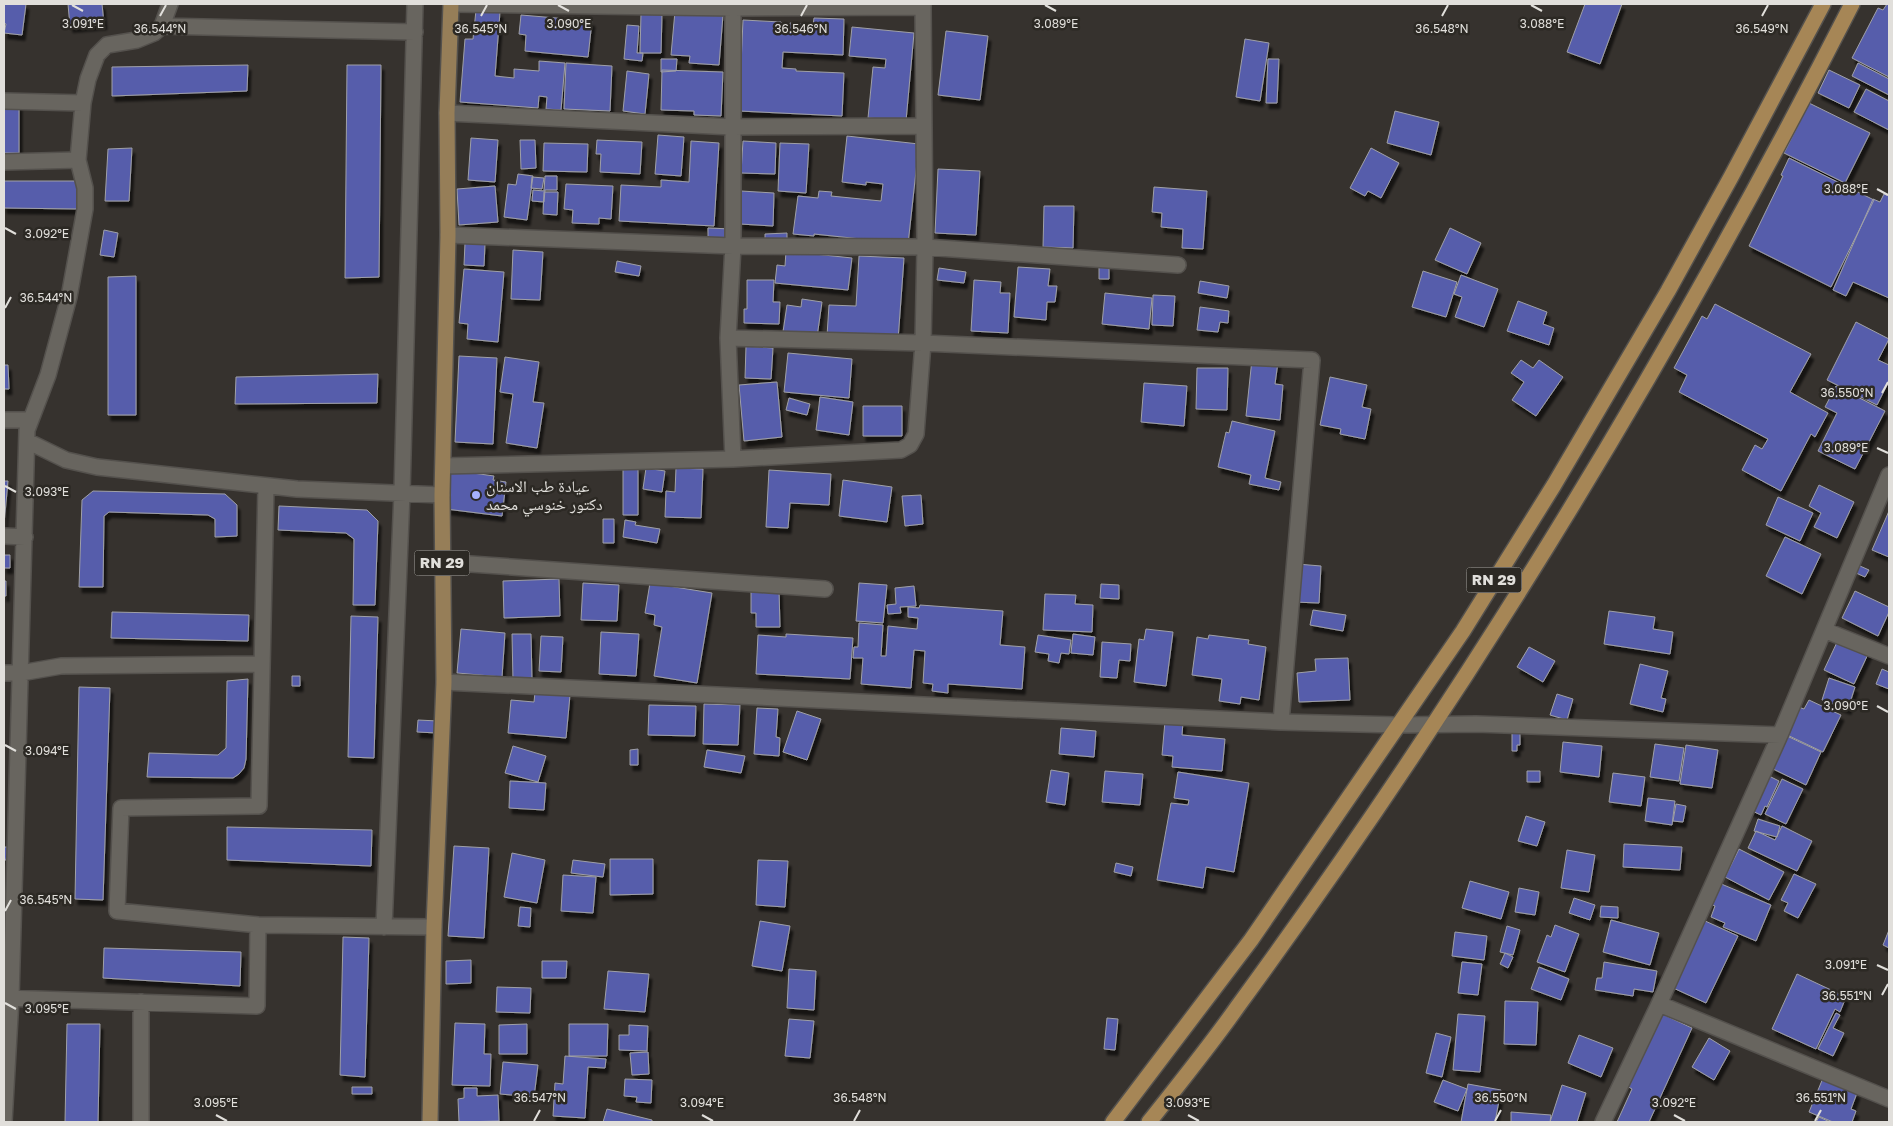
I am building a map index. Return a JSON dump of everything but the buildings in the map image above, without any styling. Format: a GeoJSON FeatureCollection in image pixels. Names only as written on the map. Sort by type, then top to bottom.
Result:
{"type":"FeatureCollection","features":[{"type":"Feature","properties":{"kind":"highway","name":"RN 29"},"geometry":{"type":"LineString","coordinates":[[1113,1122],[1251,940],[1468,622],[1554,485],[1617,378],[1731,177],[1823,4]]}},
{"type":"Feature","properties":{"kind":"highway","name":"RN 29"},"geometry":{"type":"LineString","coordinates":[[1149,1122],[1236,1009],[1304,915],[1435,723],[1557,531],[1647,382],[1739,220],[1852,4]]}},
{"type":"Feature","properties":{"kind":"main road","name":"RN 29"},"geometry":{"type":"LineString","coordinates":[[430,1122],[434,927],[444,682],[442,495],[448,234],[447,113],[451,4]]}},
{"type":"Feature","properties":{"kind":"street"},"geometry":{"type":"LineString","coordinates":[[4,1122],[8,998],[10,811],[21,673],[27,430],[48,374],[69,297],[81,234],[85,209],[85,188],[78,160],[83,103],[88,79],[97,55],[107,45],[137,40],[154,33],[162,26],[170,4]]}},
{"type":"Feature","properties":{"kind":"street"},"geometry":{"type":"LineString","coordinates":[[384,927],[402,493],[415,4]]}},
{"type":"Feature","properties":{"kind":"street"},"geometry":{"type":"LineString","coordinates":[[443,466],[733,459],[901,450],[910,445],[916,434],[923,342],[925,247],[923,5],[451,4]]}},
{"type":"Feature","properties":{"kind":"street"},"geometry":{"type":"LineString","coordinates":[[733,6],[733,246],[728,338],[733,459]]}},
{"type":"Feature","properties":{"kind":"street"},"geometry":{"type":"LineString","coordinates":[[162,26],[415,32]]}},
{"type":"Feature","properties":{"kind":"street"},"geometry":{"type":"LineString","coordinates":[[4,101],[83,103]]}},
{"type":"Feature","properties":{"kind":"street"},"geometry":{"type":"LineString","coordinates":[[447,113],[733,127],[923,126]]}},
{"type":"Feature","properties":{"kind":"street"},"geometry":{"type":"LineString","coordinates":[[4,162],[78,160]]}},
{"type":"Feature","properties":{"kind":"street"},"geometry":{"type":"LineString","coordinates":[[448,234],[733,246],[925,247],[1178,266]]}},
{"type":"Feature","properties":{"kind":"street"},"geometry":{"type":"LineString","coordinates":[[728,338],[923,342],[1312,360],[1281,722]]}},
{"type":"Feature","properties":{"kind":"street"},"geometry":{"type":"LineString","coordinates":[[4,420],[31,420]]}},
{"type":"Feature","properties":{"kind":"street"},"geometry":{"type":"LineString","coordinates":[[27,442],[66,460],[97,467],[296,489],[442,495]]}},
{"type":"Feature","properties":{"kind":"street"},"geometry":{"type":"LineString","coordinates":[[1603,1122],[1659,1004],[1780,735],[1889,475]]}},
{"type":"Feature","properties":{"kind":"street"},"geometry":{"type":"LineString","coordinates":[[266,486],[260,806],[121,808],[117,911],[258,925],[434,927]]}},
{"type":"Feature","properties":{"kind":"street"},"geometry":{"type":"LineString","coordinates":[[4,536],[25,537]]}},
{"type":"Feature","properties":{"kind":"street"},"geometry":{"type":"LineString","coordinates":[[442,562],[825,589]]}},
{"type":"Feature","properties":{"kind":"street"},"geometry":{"type":"LineString","coordinates":[[1824,630],[1889,656]]}},
{"type":"Feature","properties":{"kind":"street"},"geometry":{"type":"LineString","coordinates":[[4,672],[21,673],[60,666],[262,664]]}},
{"type":"Feature","properties":{"kind":"street"},"geometry":{"type":"LineString","coordinates":[[444,682],[1281,722],[1398,725],[1435,723],[1780,735]]}},
{"type":"Feature","properties":{"kind":"street"},"geometry":{"type":"LineString","coordinates":[[8,998],[256,1006],[258,925]]}},
{"type":"Feature","properties":{"kind":"street"},"geometry":{"type":"LineString","coordinates":[[141,1002],[141,1122]]}},
{"type":"Feature","properties":{"kind":"street"},"geometry":{"type":"LineString","coordinates":[[1659,1004],[1889,1099]]}},
{"type":"Feature","properties":{"kind":"place","name":"عيادة طب الاسنان دكتور خنوسي محمد"},"geometry":{"type":"Point","coordinates":[476,495]}}]}
